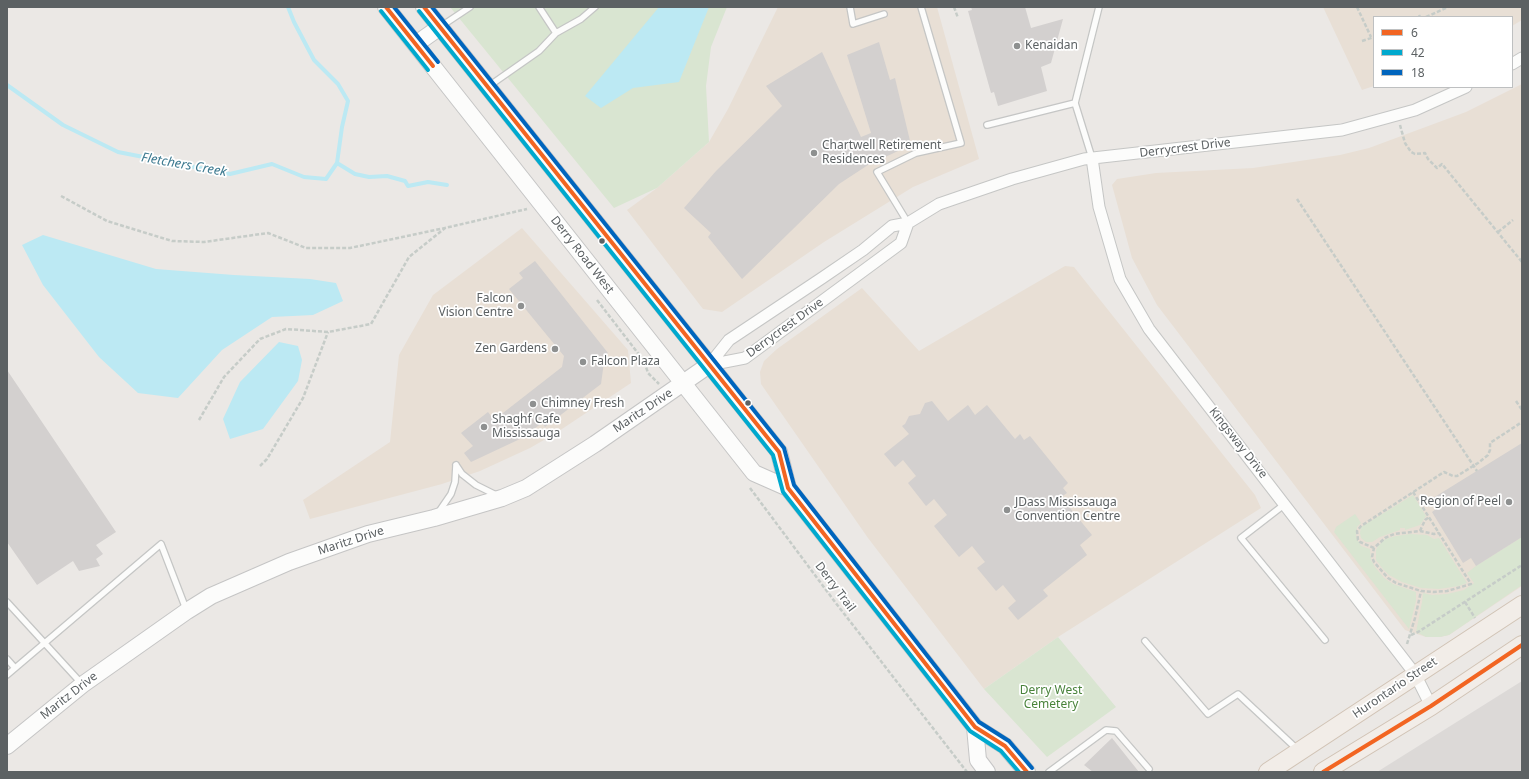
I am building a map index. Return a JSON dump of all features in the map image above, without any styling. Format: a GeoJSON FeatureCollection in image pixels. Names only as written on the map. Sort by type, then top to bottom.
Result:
{"type":"FeatureCollection","features":[{"type":"Feature","properties":{"kind":"main road","name":"Derry Road West"},"geometry":{"type":"LineString","coordinates":[[386,7],[754,473],[788,488]]}},
{"type":"Feature","properties":{"kind":"main road","name":"Derry Road West"},"geometry":{"type":"LineString","coordinates":[[424,7],[779,452],[788,488],[974,727],[1005,746],[1027,772]]}},
{"type":"Feature","properties":{"kind":"main road"},"geometry":{"type":"LineString","coordinates":[[416,44],[440,27]]}},
{"type":"Feature","properties":{"kind":"main road","name":"Maritz Drive"},"geometry":{"type":"LineString","coordinates":[[7,746],[82,685],[187,611],[211,596],[289,562],[368,534],[434,518],[502,498],[526,488],[683,384],[709,365]]}},
{"type":"Feature","properties":{"kind":"main road","name":"Hurontario Street"},"geometry":{"type":"LineString","coordinates":[[1268,772],[1522,605]]}},
{"type":"Feature","properties":{"kind":"main road"},"geometry":{"type":"LineString","coordinates":[[1323,772],[1431,706],[1522,645]]}},
{"type":"Feature","properties":{"kind":"main road"},"geometry":{"type":"LineString","coordinates":[[974,727],[978,760],[987,772]]}},
{"type":"Feature","properties":{"kind":"street"},"geometry":{"type":"LineString","coordinates":[[1513,63],[1522,58]]}},
{"type":"Feature","properties":{"kind":"street","name":"Derrycrest Drive"},"geometry":{"type":"LineString","coordinates":[[709,365],[729,340],[863,250],[892,226],[908,223],[939,204],[1012,179],[1092,158],[1342,130],[1414,110],[1464,88]]}},
{"type":"Feature","properties":{"kind":"street","name":"Kingsway Drive"},"geometry":{"type":"LineString","coordinates":[[1092,158],[1099,207],[1120,279],[1149,329],[1415,674],[1431,706]]}},
{"type":"Feature","properties":{"kind":"street","name":"Derrycrest Drive"},"geometry":{"type":"LineString","coordinates":[[709,365],[745,358],[901,243],[908,223]]}},
{"type":"Feature","properties":{"kind":"lane"},"geometry":{"type":"LineString","coordinates":[[440,27],[470,7]]}},
{"type":"Feature","properties":{"kind":"lane"},"geometry":{"type":"LineString","coordinates":[[539,7],[556,33]]}},
{"type":"Feature","properties":{"kind":"lane"},"geometry":{"type":"LineString","coordinates":[[488,87],[539,51],[556,33],[581,19],[595,7]]}},
{"type":"Feature","properties":{"kind":"lane"},"geometry":{"type":"LineString","coordinates":[[850,7],[853,24],[884,14]]}},
{"type":"Feature","properties":{"kind":"lane"},"geometry":{"type":"LineString","coordinates":[[908,223],[877,172],[916,153],[961,143],[921,7]]}},
{"type":"Feature","properties":{"kind":"lane"},"geometry":{"type":"LineString","coordinates":[[1092,158],[1075,103],[1099,7]]}},
{"type":"Feature","properties":{"kind":"lane"},"geometry":{"type":"LineString","coordinates":[[987,125],[1075,103]]}},
{"type":"Feature","properties":{"kind":"lane"},"geometry":{"type":"LineString","coordinates":[[434,518],[451,494],[455,482],[456,465],[462,474],[476,485],[502,498]]}},
{"type":"Feature","properties":{"kind":"lane"},"geometry":{"type":"LineString","coordinates":[[1285,504],[1241,538],[1325,640]]}},
{"type":"Feature","properties":{"kind":"lane"},"geometry":{"type":"LineString","coordinates":[[7,675],[161,544],[187,611]]}},
{"type":"Feature","properties":{"kind":"lane"},"geometry":{"type":"LineString","coordinates":[[7,602],[82,685]]}},
{"type":"Feature","properties":{"kind":"lane"},"geometry":{"type":"LineString","coordinates":[[1144,641],[1208,714],[1238,694],[1300,752]]}},
{"type":"Feature","properties":{"kind":"lane"},"geometry":{"type":"LineString","coordinates":[[7,658],[15,668]]}},
{"type":"Feature","properties":{"kind":"lane"},"geometry":{"type":"LineString","coordinates":[[1049,772],[1106,730],[1116,731],[1149,769]]}},
{"type":"Feature","properties":{"kind":"path"},"geometry":{"type":"LineString","coordinates":[[954,7],[958,18]]}},
{"type":"Feature","properties":{"kind":"path"},"geometry":{"type":"LineString","coordinates":[[1357,7],[1373,37],[1362,41]]}},
{"type":"Feature","properties":{"kind":"path"},"geometry":{"type":"LineString","coordinates":[[1428,16],[1448,7]]}},
{"type":"Feature","properties":{"kind":"path"},"geometry":{"type":"LineString","coordinates":[[1398,115],[1405,143],[1411,152],[1415,154],[1425,153],[1428,159],[1437,168],[1442,164],[1522,262]]}},
{"type":"Feature","properties":{"kind":"path"},"geometry":{"type":"LineString","coordinates":[[61,196],[107,221],[172,241],[204,242],[268,233],[306,248],[350,248],[544,206]]}},
{"type":"Feature","properties":{"kind":"path"},"geometry":{"type":"LineString","coordinates":[[1297,199],[1476,471]]}},
{"type":"Feature","properties":{"kind":"path"},"geometry":{"type":"LineString","coordinates":[[1498,232],[1513,220]]}},
{"type":"Feature","properties":{"kind":"path"},"geometry":{"type":"LineString","coordinates":[[199,420],[224,377],[260,339],[286,329],[328,332],[371,324],[409,257],[445,228]]}},
{"type":"Feature","properties":{"kind":"path"},"geometry":{"type":"LineString","coordinates":[[260,466],[267,459],[303,398],[328,332]]}},
{"type":"Feature","properties":{"kind":"path"},"geometry":{"type":"LineString","coordinates":[[1516,400],[1522,410]]}},
{"type":"Feature","properties":{"kind":"path"},"geometry":{"type":"LineString","coordinates":[[1374,548],[1360,542],[1357,534],[1358,528],[1444,472],[1457,476],[1488,455],[1490,443],[1522,422]]}},
{"type":"Feature","properties":{"kind":"path","name":"Derry Trail"},"geometry":{"type":"LineString","coordinates":[[747,483],[835,602],[967,772]]}},
{"type":"Feature","properties":{"kind":"path"},"geometry":{"type":"LineString","coordinates":[[1413,492],[1429,517],[1471,584],[1447,591],[1420,591],[1396,583],[1388,578],[1374,562],[1372,557],[1374,548],[1385,538],[1394,534],[1420,531],[1434,534],[1439,533]]}},
{"type":"Feature","properties":{"kind":"path"},"geometry":{"type":"LineString","coordinates":[[1420,531],[1425,520],[1429,517]]}},
{"type":"Feature","properties":{"kind":"path"},"geometry":{"type":"LineString","coordinates":[[1411,635],[1522,565]]}},
{"type":"Feature","properties":{"kind":"path"},"geometry":{"type":"LineString","coordinates":[[1402,657],[1411,635],[1420,591]]}},
{"type":"Feature","properties":{"kind":"path"},"geometry":{"type":"LineString","coordinates":[[1465,602],[1476,619],[1470,623]]}},
{"type":"Feature","properties":{"kind":"shaded area"},"geometry":{"type":"Polygon","coordinates":[[[778,7],[937,7],[979,159],[913,187],[824,242],[722,312],[703,309],[627,210],[657,188],[709,142],[728,109],[778,7]]]}},
{"type":"Feature","properties":{"kind":"shaded area"},"geometry":{"type":"Polygon","coordinates":[[[1323,7],[1522,7],[1522,20],[1513,25],[1513,16],[1373,16],[1373,86],[1362,90],[1323,7]]]}},
{"type":"Feature","properties":{"kind":"shaded area"},"geometry":{"type":"Polygon","coordinates":[[[1522,84],[1522,586],[1449,635],[1440,637],[1426,637],[1405,630],[1157,305],[1132,258],[1112,185],[1117,179],[1156,173],[1253,168],[1340,155],[1369,148],[1466,112],[1522,84]]]}},
{"type":"Feature","properties":{"kind":"shaded area"},"geometry":{"type":"Polygon","coordinates":[[[522,228],[628,350],[631,383],[556,433],[530,448],[480,471],[442,484],[310,519],[303,500],[390,442],[399,355],[433,295],[522,228]]]}},
{"type":"Feature","properties":{"kind":"shaded area"},"geometry":{"type":"Polygon","coordinates":[[[1065,266],[1074,267],[1255,495],[1261,508],[1058,637],[984,689],[868,538],[761,384],[760,372],[764,361],[777,349],[862,288],[919,351],[1065,266]]]}},
{"type":"Feature","properties":{"kind":"shaded area"},"geometry":{"type":"Polygon","coordinates":[[[1522,681],[1522,772],[1377,772],[1522,681]]]}},
{"type":"Feature","properties":{"kind":"green space"},"geometry":{"type":"Polygon","coordinates":[[[450,7],[727,7],[711,47],[706,86],[709,142],[657,188],[614,208],[450,7]]]}},
{"type":"Feature","properties":{"kind":"green space"},"geometry":{"type":"Polygon","coordinates":[[[1413,495],[1426,516],[1420,525],[1405,530],[1405,528],[1400,528],[1400,530],[1380,537],[1372,542],[1366,542],[1361,538],[1361,527],[1413,495]]]}},
{"type":"Feature","properties":{"kind":"green space"},"geometry":{"type":"Polygon","coordinates":[[[1355,514],[1361,523],[1357,527],[1356,537],[1361,546],[1370,549],[1371,560],[1375,567],[1384,578],[1393,584],[1416,592],[1416,601],[1409,629],[1334,532],[1336,527],[1355,514]]]}},
{"type":"Feature","properties":{"kind":"green space"},"geometry":{"type":"Polygon","coordinates":[[[1410,534],[1427,535],[1434,539],[1439,538],[1467,583],[1459,586],[1439,589],[1421,588],[1402,582],[1389,575],[1376,560],[1376,550],[1378,546],[1385,539],[1410,534]]]}},
{"type":"Feature","properties":{"kind":"green space"},"geometry":{"type":"Polygon","coordinates":[[[1522,537],[1522,585],[1449,635],[1440,637],[1426,637],[1416,632],[1423,593],[1432,595],[1447,594],[1464,590],[1474,583],[1467,573],[1522,537]]]}},
{"type":"Feature","properties":{"kind":"green space","name":"Derry West Cemetery"},"geometry":{"type":"Polygon","coordinates":[[[1058,637],[1116,707],[1047,757],[984,689],[1058,637]]]}},
{"type":"Feature","properties":{"kind":"water"},"geometry":{"type":"Polygon","coordinates":[[[659,7],[709,7],[679,82],[633,88],[601,108],[585,96],[659,7]]]}},
{"type":"Feature","properties":{"kind":"water"},"geometry":{"type":"Polygon","coordinates":[[[43,235],[156,269],[310,279],[336,283],[343,301],[313,315],[272,317],[222,350],[178,398],[138,393],[99,357],[43,285],[22,245],[43,235]]]}},
{"type":"Feature","properties":{"kind":"water"},"geometry":{"type":"Polygon","coordinates":[[[279,342],[298,346],[302,360],[298,381],[263,429],[230,439],[223,419],[240,382],[279,342]]]}},
{"type":"Feature","properties":{"kind":"building","name":"Kenaidan"},"geometry":{"type":"Polygon","coordinates":[[[971,7],[1025,7],[1031,28],[1063,19],[1051,63],[1041,67],[1047,91],[998,106],[994,92],[991,93],[968,11],[972,10],[971,7]]]}},
{"type":"Feature","properties":{"kind":"building","name":"Chartwell Retirement Residences"},"geometry":{"type":"Polygon","coordinates":[[[879,42],[890,80],[895,78],[911,145],[868,165],[839,184],[742,279],[708,237],[711,233],[684,208],[716,171],[782,106],[766,86],[822,52],[861,137],[871,133],[847,55],[879,42]]]}},
{"type":"Feature","properties":{"kind":"building","name":"Falcon Plaza"},"geometry":{"type":"Polygon","coordinates":[[[535,261],[608,353],[605,355],[601,384],[545,427],[542,423],[520,439],[471,462],[464,453],[473,446],[461,433],[488,412],[494,420],[562,367],[564,356],[509,289],[523,278],[519,273],[535,261]]]}},
{"type":"Feature","properties":{"kind":"building"},"geometry":{"type":"Polygon","coordinates":[[[7,370],[116,532],[96,545],[103,554],[96,559],[100,566],[79,571],[73,561],[37,585],[7,542],[7,370]]]}},
{"type":"Feature","properties":{"kind":"building","name":"JDass Mississauga Convention Centre"},"geometry":{"type":"Polygon","coordinates":[[[932,401],[948,421],[968,405],[975,415],[987,405],[1015,439],[1020,434],[1024,440],[1030,436],[1068,483],[1063,488],[1067,493],[1061,497],[1092,535],[1080,545],[1087,555],[1043,590],[1048,596],[1018,620],[1008,608],[1016,601],[1003,585],[996,591],[977,568],[985,562],[972,546],[959,557],[934,526],[947,515],[934,499],[926,506],[908,483],[916,476],[903,460],[895,467],[884,454],[909,434],[902,426],[905,424],[909,416],[920,414],[925,403],[932,401]]]}},
{"type":"Feature","properties":{"kind":"building"},"geometry":{"type":"Polygon","coordinates":[[[1522,443],[1522,537],[1476,566],[1471,558],[1463,563],[1432,512],[1439,507],[1433,498],[1522,443]]]}},
{"type":"Feature","properties":{"kind":"building"},"geometry":{"type":"Polygon","coordinates":[[[1112,738],[1139,772],[1093,772],[1084,765],[1112,738]]]}},
{"type":"Feature","properties":{"kind":"waterway","name":"Fletchers Creek"},"geometry":{"type":"LineString","coordinates":[[7,85],[63,125],[118,152],[230,174],[272,164],[304,177],[326,179],[337,163],[342,127],[348,101],[338,84],[314,60],[294,22],[288,7]]}},
{"type":"Feature","properties":{"kind":"waterway"},"geometry":{"type":"LineString","coordinates":[[337,163],[355,174],[369,177],[387,176],[405,181],[408,186],[428,182],[447,185]]}},
{"type":"Feature","properties":{"kind":"transit line","name":"6"},"geometry":{"type":"LineString","coordinates":[[386,7],[433,66]]}},
{"type":"Feature","properties":{"kind":"transit line","name":"18"},"geometry":{"type":"LineString","coordinates":[[394,7],[438,62]]}},
{"type":"Feature","properties":{"kind":"transit line","name":"6"},"geometry":{"type":"LineString","coordinates":[[424,7],[779,452],[788,488],[975,727],[1005,746],[1027,772]]}},
{"type":"Feature","properties":{"kind":"transit line","name":"18"},"geometry":{"type":"LineString","coordinates":[[432,7],[784,448],[794,485],[979,722],[1009,741],[1032,768]]}},
{"type":"Feature","properties":{"kind":"transit line","name":"42"},"geometry":{"type":"LineString","coordinates":[[381,11],[428,70]]}},
{"type":"Feature","properties":{"kind":"transit line","name":"42"},"geometry":{"type":"LineString","coordinates":[[419,11],[773,455],[783,492],[970,731],[1001,751],[1019,772]]}},
{"type":"Feature","properties":{"kind":"transit line","name":"6"},"geometry":{"type":"LineString","coordinates":[[1323,772],[1431,706],[1522,645]]}},
{"type":"Feature","properties":{"kind":"place","name":"Kenaidan"},"geometry":{"type":"Point","coordinates":[1017,46]}},
{"type":"Feature","properties":{"kind":"place","name":"Chartwell Retirement Residences"},"geometry":{"type":"Point","coordinates":[814,153]}},
{"type":"Feature","properties":{"kind":"place","name":"Falcon Vision Centre"},"geometry":{"type":"Point","coordinates":[521,306]}},
{"type":"Feature","properties":{"kind":"place","name":"Zen Gardens"},"geometry":{"type":"Point","coordinates":[555,349]}},
{"type":"Feature","properties":{"kind":"place","name":"Falcon Plaza"},"geometry":{"type":"Point","coordinates":[583,362]}},
{"type":"Feature","properties":{"kind":"place","name":"Chimney Fresh"},"geometry":{"type":"Point","coordinates":[533,404]}},
{"type":"Feature","properties":{"kind":"place","name":"Shaghf Cafe Mississauga"},"geometry":{"type":"Point","coordinates":[484,427]}},
{"type":"Feature","properties":{"kind":"place","name":"Region of Peel"},"geometry":{"type":"Point","coordinates":[1509,502]}},
{"type":"Feature","properties":{"kind":"place","name":"JDass Mississauga Convention Centre"},"geometry":{"type":"Point","coordinates":[1007,510]}}]}
